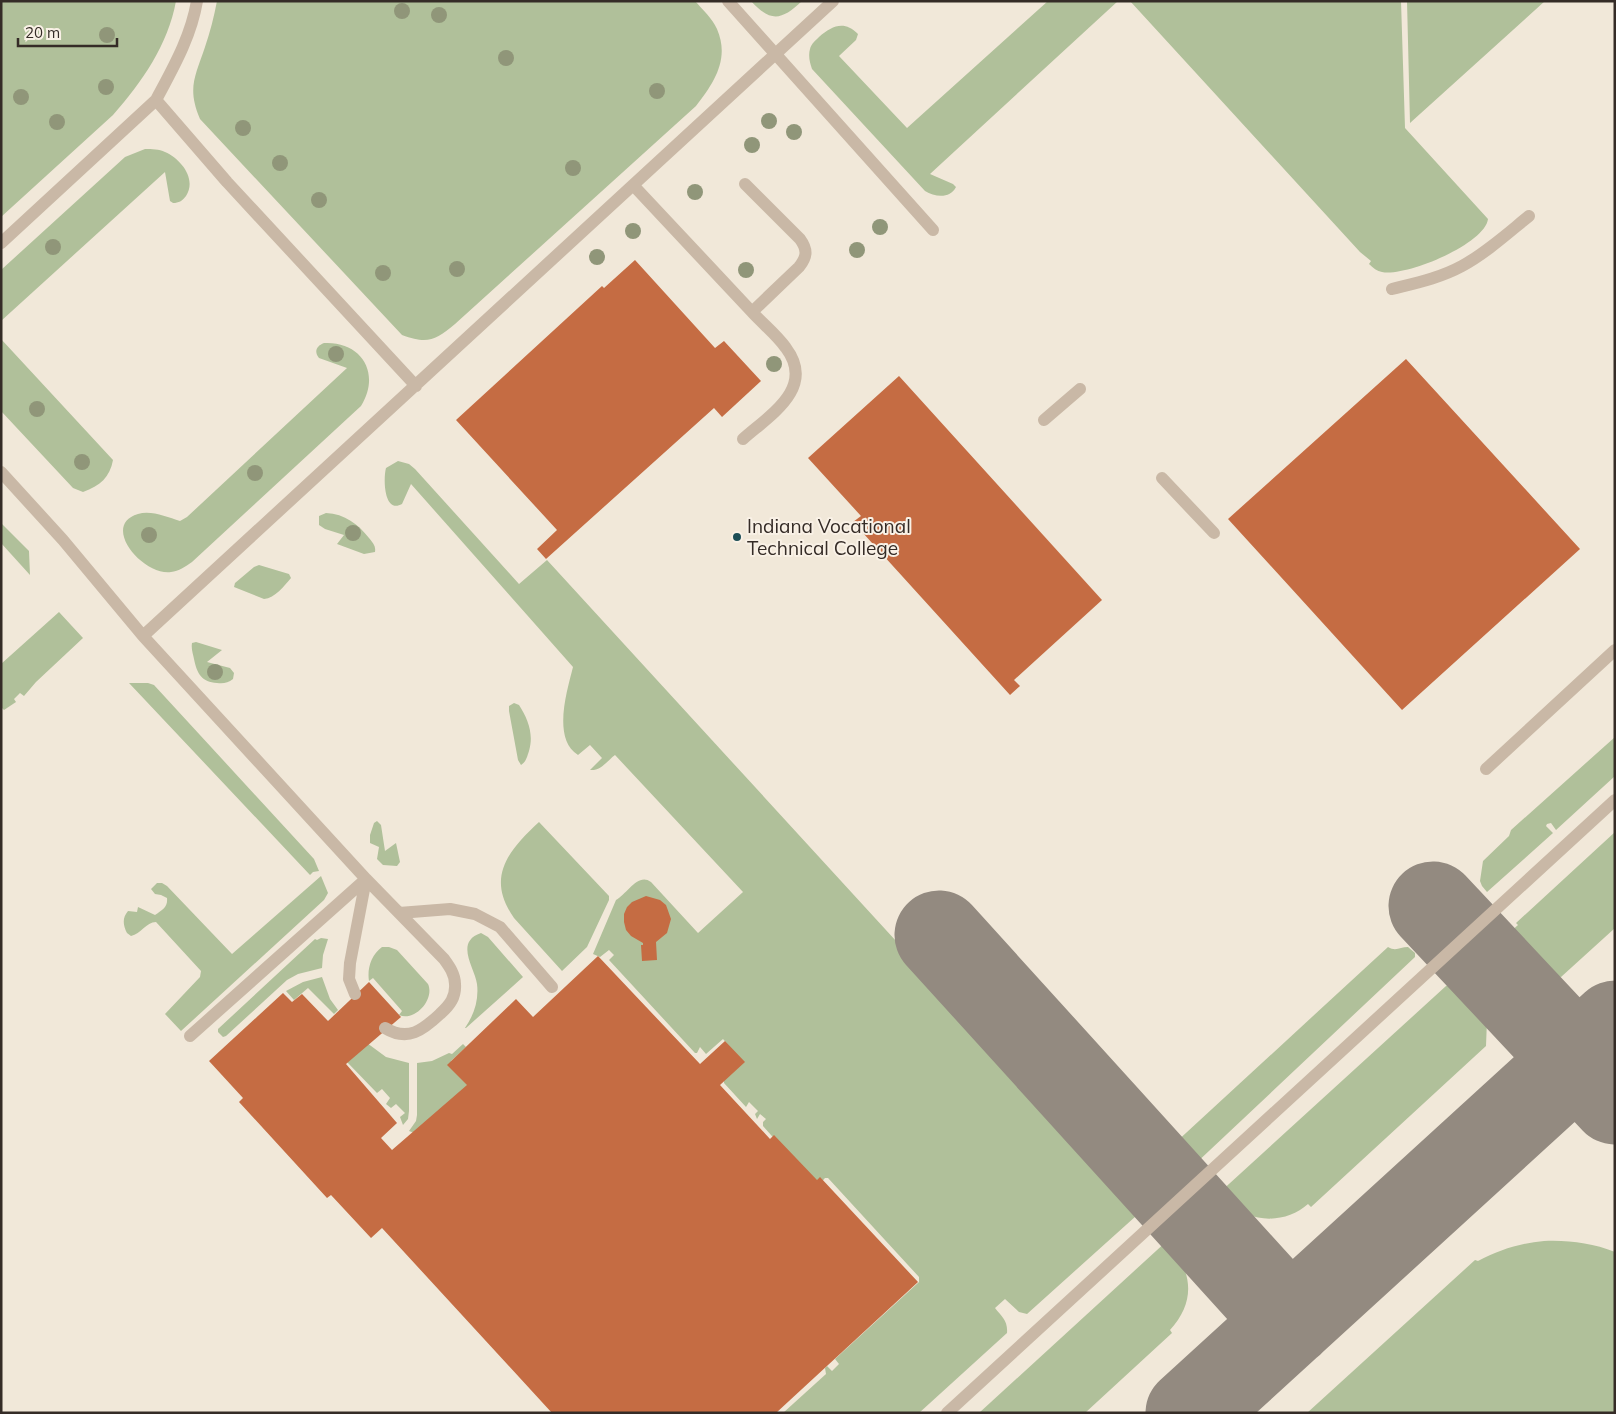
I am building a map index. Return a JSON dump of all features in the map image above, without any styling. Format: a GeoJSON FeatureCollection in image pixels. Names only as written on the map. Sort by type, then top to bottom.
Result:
{"type":"FeatureCollection","features":[{"type":"Feature","properties":{"kind":"lane"},"geometry":{"type":"LineString","coordinates":[[1,243],[156,100],[177,61],[194,17],[197,1]]}},
{"type":"Feature","properties":{"kind":"lane"},"geometry":{"type":"LineString","coordinates":[[728,1],[933,230]]}},
{"type":"Feature","properties":{"kind":"lane"},"geometry":{"type":"LineString","coordinates":[[143,636],[833,1]]}},
{"type":"Feature","properties":{"kind":"lane"},"geometry":{"type":"LineString","coordinates":[[156,100],[227,182],[416,386]]}},
{"type":"Feature","properties":{"kind":"lane"},"geometry":{"type":"LineString","coordinates":[[745,184],[800,239],[805,245],[807,252],[805,260],[799,267],[752,312]]}},
{"type":"Feature","properties":{"kind":"lane"},"geometry":{"type":"LineString","coordinates":[[633,185],[786,348],[793,360],[797,374],[794,387],[787,400],[743,439]]}},
{"type":"Feature","properties":{"kind":"lane"},"geometry":{"type":"LineString","coordinates":[[1392,289],[1438,276],[1460,267],[1480,256],[1529,216]]}},
{"type":"Feature","properties":{"kind":"lane"},"geometry":{"type":"LineString","coordinates":[[1044,420],[1080,389]]}},
{"type":"Feature","properties":{"kind":"lane"},"geometry":{"type":"LineString","coordinates":[[1,472],[63,540],[143,636],[366,879],[444,959],[456,982],[452,1003],[426,1028],[417,1032],[406,1034],[394,1033],[385,1028]]}},
{"type":"Feature","properties":{"kind":"lane"},"geometry":{"type":"LineString","coordinates":[[1162,478],[1214,533]]}},
{"type":"Feature","properties":{"kind":"lane"},"geometry":{"type":"LineString","coordinates":[[1486,769],[1615,650]]}},
{"type":"Feature","properties":{"kind":"lane"},"geometry":{"type":"LineString","coordinates":[[947,1413],[1615,800]]}},
{"type":"Feature","properties":{"kind":"lane"},"geometry":{"type":"LineString","coordinates":[[355,994],[349,979],[350,963],[366,879]]}},
{"type":"Feature","properties":{"kind":"lane"},"geometry":{"type":"LineString","coordinates":[[190,1036],[366,879]]}},
{"type":"Feature","properties":{"kind":"lane"},"geometry":{"type":"LineString","coordinates":[[399,913],[450,910],[475,914],[500,927],[552,987]]}},
{"type":"Feature","properties":{"kind":"green space"},"geometry":{"type":"Polygon","coordinates":[[[1,1],[176,1],[167,33],[160,48],[144,76],[124,102],[113,115],[1,217],[1,1]]]}},
{"type":"Feature","properties":{"kind":"green space"},"geometry":{"type":"Polygon","coordinates":[[[217,1],[695,1],[717,29],[721,40],[721,60],[714,79],[696,106],[455,324],[442,334],[424,340],[402,335],[200,119],[194,99],[194,83],[217,1]]]}},
{"type":"Feature","properties":{"kind":"green space"},"geometry":{"type":"Polygon","coordinates":[[[751,1],[802,1],[782,15],[771,16],[751,1]]]}},
{"type":"Feature","properties":{"kind":"green space"},"geometry":{"type":"Polygon","coordinates":[[[1048,1],[1118,1],[930,174],[956,187],[950,194],[942,196],[933,195],[925,191],[812,69],[809,59],[814,42],[829,30],[843,26],[853,30],[858,34],[856,40],[839,56],[907,128],[1048,1]]]}},
{"type":"Feature","properties":{"kind":"green space"},"geometry":{"type":"Polygon","coordinates":[[[1130,1],[1401,1],[1405,128],[1488,219],[1484,229],[1474,239],[1459,248],[1425,264],[1393,272],[1382,272],[1375,269],[1369,264],[1371,261],[1360,252],[1130,1]]]}},
{"type":"Feature","properties":{"kind":"green space"},"geometry":{"type":"Polygon","coordinates":[[[1407,1],[1545,1],[1410,123],[1407,1]]]}},
{"type":"Feature","properties":{"kind":"green space"},"geometry":{"type":"Polygon","coordinates":[[[145,149],[163,151],[177,159],[186,170],[190,183],[186,196],[179,202],[173,203],[170,201],[165,172],[1,321],[1,270],[125,157],[145,149]]]}},
{"type":"Feature","properties":{"kind":"green space"},"geometry":{"type":"Polygon","coordinates":[[[1,339],[113,460],[107,476],[99,484],[83,492],[73,488],[1,411],[1,339]]]}},
{"type":"Feature","properties":{"kind":"green space"},"geometry":{"type":"Polygon","coordinates":[[[324,343],[337,344],[349,348],[358,354],[364,362],[368,371],[369,382],[367,394],[361,406],[192,562],[171,572],[160,571],[138,558],[124,538],[123,528],[127,520],[143,513],[159,514],[180,521],[187,517],[347,368],[319,358],[317,349],[324,343]]]}},
{"type":"Feature","properties":{"kind":"green space"},"geometry":{"type":"Polygon","coordinates":[[[398,461],[409,464],[415,469],[519,584],[547,560],[1137,1204],[1136,1216],[1027,1314],[1019,1312],[1005,1299],[995,1308],[1005,1322],[1007,1333],[919,1413],[783,1413],[826,1374],[825,1368],[827,1366],[832,1371],[839,1364],[835,1359],[919,1282],[919,1277],[828,1178],[825,1178],[817,1187],[763,1126],[763,1122],[766,1119],[760,1114],[757,1119],[755,1114],[758,1111],[749,1102],[746,1107],[724,1083],[724,1079],[743,1062],[723,1039],[706,1054],[700,1047],[697,1053],[695,1053],[609,960],[614,955],[609,950],[600,957],[593,954],[616,900],[637,882],[646,880],[651,882],[698,933],[743,892],[615,755],[601,767],[590,770],[602,758],[590,745],[578,755],[570,748],[565,738],[563,726],[565,701],[573,667],[411,484],[402,504],[396,506],[391,504],[386,494],[385,473],[386,468],[398,461]]]}},
{"type":"Feature","properties":{"kind":"green space"},"geometry":{"type":"Polygon","coordinates":[[[326,513],[339,515],[356,524],[373,543],[375,552],[364,554],[337,544],[344,535],[319,525],[319,516],[326,513]]]}},
{"type":"Feature","properties":{"kind":"green space"},"geometry":{"type":"Polygon","coordinates":[[[2,524],[29,551],[30,575],[1,543],[2,524]]]}},
{"type":"Feature","properties":{"kind":"green space"},"geometry":{"type":"Polygon","coordinates":[[[259,565],[289,574],[291,578],[276,594],[264,599],[234,587],[235,583],[259,565]]]}},
{"type":"Feature","properties":{"kind":"green space"},"geometry":{"type":"Polygon","coordinates":[[[59,612],[83,638],[36,682],[24,696],[20,693],[14,699],[16,702],[4,710],[1,707],[1,664],[59,612]]]}},
{"type":"Feature","properties":{"kind":"green space"},"geometry":{"type":"Polygon","coordinates":[[[196,642],[222,650],[207,662],[230,668],[234,673],[233,679],[219,683],[208,681],[201,676],[197,669],[192,649],[192,643],[196,642]]]}},
{"type":"Feature","properties":{"kind":"green space"},"geometry":{"type":"Polygon","coordinates":[[[129,683],[148,683],[154,685],[314,859],[319,871],[313,872],[310,875],[129,683]]]}},
{"type":"Feature","properties":{"kind":"green space"},"geometry":{"type":"Polygon","coordinates":[[[514,703],[519,705],[522,710],[527,721],[531,739],[529,751],[521,765],[518,760],[509,711],[509,706],[514,703]]]}},
{"type":"Feature","properties":{"kind":"green space"},"geometry":{"type":"Polygon","coordinates":[[[1615,737],[1615,776],[1556,830],[1551,823],[1547,824],[1546,826],[1553,833],[1487,892],[1480,881],[1483,861],[1509,836],[1511,830],[1615,737]]]}},
{"type":"Feature","properties":{"kind":"green space"},"geometry":{"type":"Polygon","coordinates":[[[377,821],[381,825],[385,851],[396,843],[400,862],[397,866],[383,865],[377,859],[379,847],[370,843],[370,835],[374,823],[377,821]]]}},
{"type":"Feature","properties":{"kind":"green space"},"geometry":{"type":"Polygon","coordinates":[[[539,822],[609,896],[609,900],[587,947],[562,971],[514,918],[501,890],[501,877],[504,865],[510,854],[539,822]]]}},
{"type":"Feature","properties":{"kind":"green space"},"geometry":{"type":"Polygon","coordinates":[[[1615,832],[1615,928],[1561,977],[1545,972],[1532,963],[1509,939],[1509,933],[1518,925],[1516,923],[1615,832]]]}},
{"type":"Feature","properties":{"kind":"green space"},"geometry":{"type":"Polygon","coordinates":[[[321,876],[328,893],[324,900],[181,1031],[165,1014],[200,977],[201,971],[156,922],[149,924],[135,935],[131,936],[127,933],[124,922],[128,911],[137,912],[138,907],[155,915],[162,910],[167,904],[167,898],[155,894],[151,889],[157,883],[162,883],[232,954],[321,876]]]}},
{"type":"Feature","properties":{"kind":"green space"},"geometry":{"type":"Polygon","coordinates":[[[481,933],[488,937],[523,977],[465,1028],[471,1018],[477,996],[477,984],[467,949],[473,937],[481,933]]]}},
{"type":"Feature","properties":{"kind":"green space"},"geometry":{"type":"Polygon","coordinates":[[[315,939],[328,939],[323,955],[322,968],[298,974],[287,980],[226,1036],[223,1037],[218,1032],[218,1029],[315,939]]]}},
{"type":"Feature","properties":{"kind":"green space"},"geometry":{"type":"Polygon","coordinates":[[[382,947],[397,950],[428,984],[429,996],[426,1002],[422,1008],[411,1015],[399,1015],[402,1011],[373,978],[369,981],[371,963],[375,954],[382,947]]]}},
{"type":"Feature","properties":{"kind":"green space"},"geometry":{"type":"Polygon","coordinates":[[[1388,947],[1396,949],[1408,947],[1415,953],[1415,957],[1193,1166],[1174,1144],[1388,947]]]}},
{"type":"Feature","properties":{"kind":"green space"},"geometry":{"type":"Polygon","coordinates":[[[322,977],[330,999],[338,1010],[334,1014],[308,988],[294,1000],[286,991],[303,982],[322,977]]]}},
{"type":"Feature","properties":{"kind":"green space"},"geometry":{"type":"Polygon","coordinates":[[[1450,984],[1462,987],[1485,1016],[1487,1020],[1486,1046],[1311,1207],[1308,1204],[1299,1211],[1289,1215],[1268,1219],[1247,1214],[1237,1209],[1229,1201],[1226,1203],[1218,1194],[1450,984]]]}},
{"type":"Feature","properties":{"kind":"green space"},"geometry":{"type":"Polygon","coordinates":[[[367,1043],[386,1057],[409,1063],[409,1111],[408,1119],[403,1125],[400,1117],[405,1113],[396,1104],[391,1108],[386,1104],[390,1098],[382,1089],[377,1093],[346,1061],[367,1043]]]}},
{"type":"Feature","properties":{"kind":"green space"},"geometry":{"type":"Polygon","coordinates":[[[463,1044],[466,1047],[451,1061],[472,1084],[417,1134],[409,1131],[416,1121],[417,1115],[417,1063],[432,1061],[449,1053],[452,1054],[463,1044]]]}},
{"type":"Feature","properties":{"kind":"green space"},"geometry":{"type":"Polygon","coordinates":[[[1168,1240],[1176,1248],[1174,1250],[1181,1260],[1188,1281],[1187,1301],[1183,1311],[1178,1321],[1170,1330],[1172,1333],[1085,1413],[979,1413],[1168,1240]]]}},
{"type":"Feature","properties":{"kind":"green space"},"geometry":{"type":"Polygon","coordinates":[[[1544,1241],[1580,1243],[1598,1246],[1615,1252],[1615,1413],[1307,1413],[1475,1260],[1478,1261],[1518,1245],[1544,1241]]]}},
{"type":"Feature","properties":{"kind":"building"},"geometry":{"type":"Polygon","coordinates":[[[635,260],[715,348],[724,341],[761,381],[722,417],[714,408],[546,559],[537,549],[557,530],[456,420],[602,286],[604,288],[635,260]]]}},
{"type":"Feature","properties":{"kind":"building"},"geometry":{"type":"Polygon","coordinates":[[[1406,359],[1580,549],[1402,710],[1228,519],[1406,359]]]}},
{"type":"Feature","properties":{"kind":"building"},"geometry":{"type":"Polygon","coordinates":[[[899,376],[1102,600],[1014,680],[1020,686],[1010,695],[853,522],[861,516],[808,458],[899,376]]]}},
{"type":"Feature","properties":{"kind":"building"},"geometry":{"type":"Polygon","coordinates":[[[646,896],[660,900],[666,905],[671,919],[667,933],[656,942],[657,960],[642,961],[641,945],[643,943],[631,936],[626,930],[624,914],[632,902],[646,896]]]}},
{"type":"Feature","properties":{"kind":"building"},"geometry":{"type":"Polygon","coordinates":[[[598,956],[700,1064],[725,1041],[745,1062],[720,1085],[770,1139],[774,1135],[817,1180],[820,1177],[918,1282],[776,1413],[552,1413],[382,1228],[371,1238],[331,1195],[327,1198],[239,1102],[243,1098],[209,1061],[283,993],[292,1002],[302,994],[328,1021],[369,982],[401,1017],[346,1064],[397,1123],[381,1138],[392,1150],[467,1085],[447,1065],[516,999],[533,1017],[598,956]]]}},
{"type":"Feature","properties":{"kind":"taxiway"},"geometry":{"type":"LineString","coordinates":[[1433,906],[1615,1100]]}},
{"type":"Feature","properties":{"kind":"taxiway"},"geometry":{"type":"LineString","coordinates":[[939,935],[1290,1322]]}},
{"type":"Feature","properties":{"kind":"taxiway"},"geometry":{"type":"LineString","coordinates":[[1190,1413],[1615,1025]]}},
{"type":"Feature","properties":{"kind":"place","name":"Indiana Vocational Technical College"},"geometry":{"type":"Point","coordinates":[737,537]}}]}
